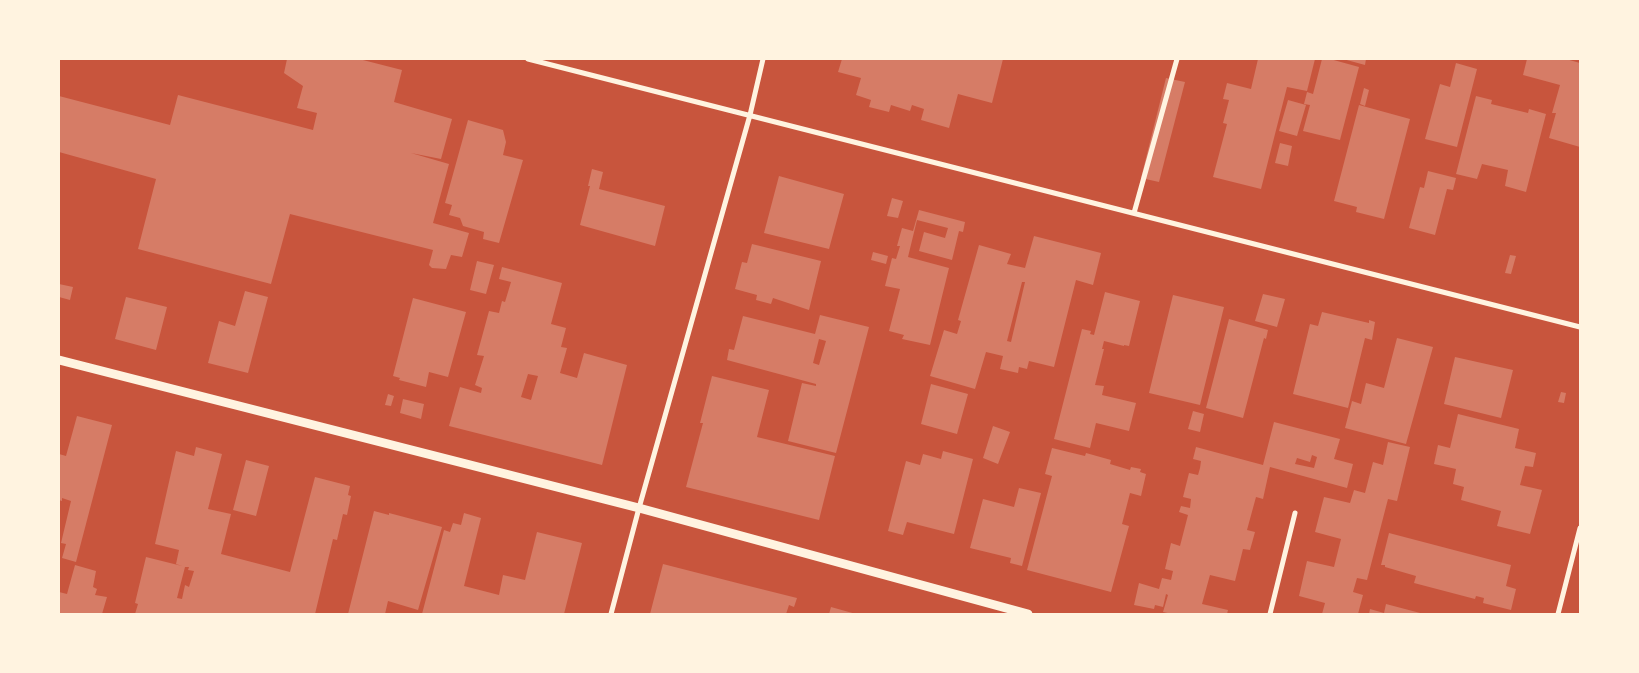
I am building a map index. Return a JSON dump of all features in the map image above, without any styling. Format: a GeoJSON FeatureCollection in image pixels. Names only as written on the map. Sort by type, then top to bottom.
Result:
{"type":"FeatureCollection","features":[{"type":"Feature","properties":{"kind":"street"},"geometry":{"type":"LineString","coordinates":[[528,59],[1580,327]]}},
{"type":"Feature","properties":{"kind":"street"},"geometry":{"type":"LineString","coordinates":[[611,614],[750,115],[763,59]]}},
{"type":"Feature","properties":{"kind":"street"},"geometry":{"type":"LineString","coordinates":[[1134,213],[1177,59]]}},
{"type":"Feature","properties":{"kind":"street"},"geometry":{"type":"LineString","coordinates":[[59,360],[639,508],[1028,614]]}},
{"type":"Feature","properties":{"kind":"street"},"geometry":{"type":"LineString","coordinates":[[1270,614],[1295,513]]}},
{"type":"Feature","properties":{"kind":"street"},"geometry":{"type":"LineString","coordinates":[[1558,614],[1580,528]]}},
{"type":"Feature","properties":{"kind":"building"},"geometry":{"type":"Polygon","coordinates":[[[287,59],[359,59],[402,70],[394,102],[452,119],[441,159],[411,153],[449,164],[433,223],[469,233],[462,257],[451,255],[446,269],[432,268],[429,265],[433,250],[290,214],[271,284],[138,249],[156,179],[59,152],[59,96],[170,125],[178,95],[313,130],[317,113],[297,108],[303,86],[284,73],[287,59]]]}},
{"type":"Feature","properties":{"kind":"building"},"geometry":{"type":"Polygon","coordinates":[[[842,59],[1003,59],[992,103],[958,94],[949,128],[921,120],[924,109],[912,105],[910,111],[891,105],[889,112],[869,107],[871,100],[856,95],[861,78],[838,72],[842,59]]]}},
{"type":"Feature","properties":{"kind":"building"},"geometry":{"type":"Polygon","coordinates":[[[1258,59],[1315,59],[1307,91],[1287,87],[1261,189],[1213,177],[1227,124],[1223,123],[1229,100],[1223,99],[1227,83],[1251,89],[1258,59]]]}},
{"type":"Feature","properties":{"kind":"building"},"geometry":{"type":"Polygon","coordinates":[[[1322,59],[1330,59],[1359,67],[1340,140],[1303,131],[1310,105],[1304,104],[1307,92],[1313,94],[1322,59]]]}},
{"type":"Feature","properties":{"kind":"building"},"geometry":{"type":"Polygon","coordinates":[[[1343,59],[1366,59],[1365,65],[1343,59]]]}},
{"type":"Feature","properties":{"kind":"building"},"geometry":{"type":"Polygon","coordinates":[[[1527,59],[1566,59],[1580,63],[1580,147],[1549,138],[1556,113],[1552,113],[1560,85],[1523,75],[1527,59]]]}},
{"type":"Feature","properties":{"kind":"building"},"geometry":{"type":"Polygon","coordinates":[[[1456,63],[1477,69],[1457,147],[1425,139],[1440,84],[1450,87],[1456,63]]]}},
{"type":"Feature","properties":{"kind":"building"},"geometry":{"type":"Polygon","coordinates":[[[1166,78],[1185,82],[1159,182],[1141,178],[1166,78]]]}},
{"type":"Feature","properties":{"kind":"building"},"geometry":{"type":"Polygon","coordinates":[[[1364,88],[1369,90],[1365,106],[1360,104],[1364,88]]]}},
{"type":"Feature","properties":{"kind":"building"},"geometry":{"type":"Polygon","coordinates":[[[1476,96],[1492,100],[1491,104],[1528,113],[1529,109],[1546,114],[1526,192],[1505,186],[1508,170],[1482,164],[1477,179],[1456,174],[1476,96]]]}},
{"type":"Feature","properties":{"kind":"building"},"geometry":{"type":"Polygon","coordinates":[[[1288,100],[1306,105],[1297,136],[1279,131],[1288,100]]]}},
{"type":"Feature","properties":{"kind":"building"},"geometry":{"type":"Polygon","coordinates":[[[1359,105],[1410,119],[1384,219],[1356,212],[1357,207],[1334,201],[1359,105]]]}},
{"type":"Feature","properties":{"kind":"building"},"geometry":{"type":"Polygon","coordinates":[[[468,120],[503,130],[506,142],[503,155],[523,160],[499,243],[483,239],[484,232],[463,226],[460,218],[449,215],[452,205],[445,203],[468,120]]]}},
{"type":"Feature","properties":{"kind":"building"},"geometry":{"type":"Polygon","coordinates":[[[1280,143],[1292,146],[1288,166],[1275,163],[1280,143]]]}},
{"type":"Feature","properties":{"kind":"building"},"geometry":{"type":"Polygon","coordinates":[[[592,169],[603,172],[599,189],[665,206],[655,246],[580,225],[590,186],[588,186],[592,169]]]}},
{"type":"Feature","properties":{"kind":"building"},"geometry":{"type":"Polygon","coordinates":[[[1428,171],[1456,178],[1453,190],[1447,189],[1435,235],[1409,228],[1420,187],[1424,188],[1428,171]]]}},
{"type":"Feature","properties":{"kind":"building"},"geometry":{"type":"Polygon","coordinates":[[[779,176],[844,194],[829,249],[764,233],[779,176]]]}},
{"type":"Feature","properties":{"kind":"building"},"geometry":{"type":"Polygon","coordinates":[[[892,198],[903,201],[898,218],[887,216],[892,198]]]}},
{"type":"Feature","properties":{"kind":"building"},"geometry":{"type":"Polygon","coordinates":[[[919,210],[965,222],[963,232],[959,231],[952,260],[919,251],[924,232],[945,238],[948,228],[917,220],[908,257],[949,268],[930,345],[902,339],[904,335],[889,331],[900,289],[885,286],[892,258],[896,259],[900,246],[897,246],[902,228],[913,231],[919,210]]]}},
{"type":"Feature","properties":{"kind":"building"},"geometry":{"type":"Polygon","coordinates":[[[1034,236],[1101,253],[1093,285],[1076,280],[1054,367],[1029,361],[1027,369],[1019,367],[1018,373],[1000,369],[1003,356],[986,352],[975,389],[930,376],[944,330],[957,334],[961,321],[958,320],[979,245],[1011,254],[1007,264],[1025,268],[1034,236]],[[1022,282],[1007,341],[1011,342],[1025,282],[1022,282]]]}},
{"type":"Feature","properties":{"kind":"building"},"geometry":{"type":"Polygon","coordinates":[[[752,244],[821,261],[809,310],[773,298],[771,304],[756,300],[757,295],[735,289],[742,262],[747,263],[752,244]]]}},
{"type":"Feature","properties":{"kind":"building"},"geometry":{"type":"Polygon","coordinates":[[[873,252],[888,256],[886,264],[871,260],[873,252]]]}},
{"type":"Feature","properties":{"kind":"building"},"geometry":{"type":"Polygon","coordinates":[[[1510,255],[1516,256],[1511,274],[1505,273],[1510,255]]]}},
{"type":"Feature","properties":{"kind":"building"},"geometry":{"type":"Polygon","coordinates":[[[477,261],[494,265],[486,294],[470,290],[477,261]]]}},
{"type":"Feature","properties":{"kind":"building"},"geometry":{"type":"Polygon","coordinates":[[[502,267],[562,283],[551,324],[566,328],[561,347],[567,348],[560,373],[577,378],[584,353],[627,365],[602,465],[449,426],[460,387],[481,393],[482,388],[475,385],[484,356],[477,355],[489,311],[499,313],[502,301],[505,302],[511,282],[499,279],[502,267]],[[528,374],[521,397],[531,400],[538,376],[528,374]]]}},
{"type":"Feature","properties":{"kind":"building"},"geometry":{"type":"Polygon","coordinates":[[[59,284],[73,287],[70,300],[59,297],[59,284]]]}},
{"type":"Feature","properties":{"kind":"building"},"geometry":{"type":"Polygon","coordinates":[[[245,291],[268,297],[248,373],[208,363],[219,321],[235,326],[245,291]]]}},
{"type":"Feature","properties":{"kind":"building"},"geometry":{"type":"Polygon","coordinates":[[[1105,292],[1140,301],[1129,346],[1104,341],[1102,349],[1104,349],[1095,385],[1104,386],[1102,395],[1136,403],[1129,431],[1096,423],[1090,448],[1054,439],[1082,329],[1091,331],[1090,334],[1094,335],[1105,292]]]}},
{"type":"Feature","properties":{"kind":"building"},"geometry":{"type":"Polygon","coordinates":[[[1263,294],[1285,299],[1277,327],[1255,321],[1263,294]]]}},
{"type":"Feature","properties":{"kind":"building"},"geometry":{"type":"Polygon","coordinates":[[[1173,295],[1224,307],[1200,405],[1149,393],[1173,295]]]}},
{"type":"Feature","properties":{"kind":"building"},"geometry":{"type":"Polygon","coordinates":[[[126,297],[167,307],[156,350],[115,339],[126,297]]]}},
{"type":"Feature","properties":{"kind":"building"},"geometry":{"type":"Polygon","coordinates":[[[413,298],[466,312],[448,377],[429,372],[426,387],[399,380],[400,378],[393,376],[413,298]]]}},
{"type":"Feature","properties":{"kind":"building"},"geometry":{"type":"Polygon","coordinates":[[[1322,312],[1369,323],[1369,320],[1375,322],[1372,340],[1365,338],[1348,408],[1293,394],[1310,324],[1318,326],[1322,312]]]}},
{"type":"Feature","properties":{"kind":"building"},"geometry":{"type":"Polygon","coordinates":[[[820,315],[869,327],[836,453],[788,441],[802,383],[816,386],[816,384],[727,360],[729,349],[734,350],[743,316],[815,334],[820,315]],[[819,339],[813,363],[819,365],[826,341],[819,339]]]}},
{"type":"Feature","properties":{"kind":"building"},"geometry":{"type":"Polygon","coordinates":[[[1229,319],[1268,330],[1266,339],[1264,338],[1243,418],[1206,408],[1229,319]]]}},
{"type":"Feature","properties":{"kind":"building"},"geometry":{"type":"Polygon","coordinates":[[[1397,338],[1433,347],[1406,444],[1345,428],[1352,401],[1361,404],[1366,383],[1384,388],[1397,338]]]}},
{"type":"Feature","properties":{"kind":"building"},"geometry":{"type":"Polygon","coordinates":[[[1455,357],[1513,370],[1501,418],[1444,404],[1455,357]]]}},
{"type":"Feature","properties":{"kind":"building"},"geometry":{"type":"Polygon","coordinates":[[[712,376],[769,390],[757,437],[835,456],[819,520],[686,487],[703,423],[700,423],[712,376]]]}},
{"type":"Feature","properties":{"kind":"building"},"geometry":{"type":"Polygon","coordinates":[[[931,384],[968,394],[957,434],[921,424],[931,384]]]}},
{"type":"Feature","properties":{"kind":"building"},"geometry":{"type":"Polygon","coordinates":[[[1561,392],[1566,393],[1564,403],[1558,402],[1561,392]]]}},
{"type":"Feature","properties":{"kind":"building"},"geometry":{"type":"Polygon","coordinates":[[[388,394],[394,396],[391,406],[385,405],[388,394]]]}},
{"type":"Feature","properties":{"kind":"building"},"geometry":{"type":"Polygon","coordinates":[[[403,399],[424,404],[421,419],[400,413],[403,399]]]}},
{"type":"Feature","properties":{"kind":"building"},"geometry":{"type":"Polygon","coordinates":[[[1193,411],[1204,414],[1200,432],[1188,429],[1193,411]]]}},
{"type":"Feature","properties":{"kind":"building"},"geometry":{"type":"Polygon","coordinates":[[[1458,414],[1519,429],[1515,448],[1536,453],[1533,467],[1525,466],[1520,485],[1542,490],[1530,534],[1497,526],[1501,511],[1461,500],[1464,487],[1453,484],[1456,469],[1434,464],[1438,445],[1450,448],[1458,414]]]}},
{"type":"Feature","properties":{"kind":"building"},"geometry":{"type":"Polygon","coordinates":[[[77,416],[112,425],[76,562],[62,558],[66,544],[61,543],[71,501],[62,498],[62,501],[59,500],[59,454],[66,456],[77,416]]]}},
{"type":"Feature","properties":{"kind":"building"},"geometry":{"type":"Polygon","coordinates":[[[1274,422],[1340,439],[1334,459],[1353,464],[1347,488],[1270,467],[1263,499],[1256,497],[1247,530],[1255,532],[1250,550],[1243,549],[1235,581],[1210,575],[1202,604],[1228,610],[1227,614],[1172,614],[1163,612],[1168,595],[1166,594],[1163,607],[1155,605],[1154,609],[1134,605],[1139,583],[1159,589],[1162,578],[1171,580],[1173,571],[1165,569],[1171,543],[1180,546],[1188,515],[1179,512],[1181,506],[1190,508],[1191,499],[1183,497],[1189,473],[1198,475],[1200,468],[1201,461],[1193,459],[1196,447],[1263,465],[1274,422]],[[1312,455],[1310,462],[1297,458],[1295,464],[1314,468],[1317,457],[1312,455]]]}},
{"type":"Feature","properties":{"kind":"building"},"geometry":{"type":"Polygon","coordinates":[[[993,426],[1010,432],[998,464],[983,458],[993,426]]]}},
{"type":"Feature","properties":{"kind":"building"},"geometry":{"type":"Polygon","coordinates":[[[1388,442],[1410,447],[1397,501],[1388,499],[1367,580],[1357,578],[1353,592],[1363,595],[1358,614],[1322,614],[1325,603],[1299,596],[1307,561],[1334,567],[1341,539],[1315,532],[1324,497],[1350,503],[1354,490],[1365,493],[1373,462],[1383,465],[1388,442]]]}},
{"type":"Feature","properties":{"kind":"building"},"geometry":{"type":"Polygon","coordinates":[[[196,447],[222,454],[208,509],[231,514],[221,554],[290,572],[315,477],[350,486],[348,495],[351,496],[347,515],[343,514],[337,540],[333,539],[315,614],[135,614],[138,604],[135,603],[146,557],[182,566],[176,564],[179,550],[155,544],[176,451],[194,456],[196,447]],[[185,567],[177,598],[182,599],[185,585],[189,587],[194,571],[188,570],[189,567],[185,567]]]}},
{"type":"Feature","properties":{"kind":"building"},"geometry":{"type":"Polygon","coordinates":[[[1052,448],[1085,456],[1086,453],[1111,460],[1110,464],[1130,470],[1131,467],[1141,469],[1140,472],[1146,474],[1141,496],[1130,493],[1122,524],[1129,526],[1111,592],[1027,570],[1052,476],[1045,474],[1052,448]]]}},
{"type":"Feature","properties":{"kind":"building"},"geometry":{"type":"Polygon","coordinates":[[[943,451],[973,459],[954,534],[907,522],[903,535],[888,531],[906,461],[920,465],[923,454],[941,459],[943,451]]]}},
{"type":"Feature","properties":{"kind":"building"},"geometry":{"type":"Polygon","coordinates":[[[246,460],[269,466],[256,516],[233,510],[246,460]]]}},
{"type":"Feature","properties":{"kind":"building"},"geometry":{"type":"Polygon","coordinates":[[[1019,488],[1041,493],[1022,566],[1010,563],[1011,558],[970,548],[983,499],[1014,507],[1019,488]]]}},
{"type":"Feature","properties":{"kind":"building"},"geometry":{"type":"Polygon","coordinates":[[[374,511],[442,527],[418,610],[388,601],[385,614],[348,614],[374,511]]]}},
{"type":"Feature","properties":{"kind":"building"},"geometry":{"type":"Polygon","coordinates":[[[464,513],[481,518],[464,586],[499,595],[503,575],[525,580],[537,532],[582,543],[564,614],[422,614],[444,530],[450,532],[453,523],[461,525],[464,513]]]}},
{"type":"Feature","properties":{"kind":"building"},"geometry":{"type":"Polygon","coordinates":[[[1389,533],[1511,565],[1506,586],[1516,589],[1511,610],[1483,603],[1484,598],[1476,596],[1475,599],[1414,583],[1416,576],[1381,565],[1389,533]]]}},
{"type":"Feature","properties":{"kind":"building"},"geometry":{"type":"Polygon","coordinates":[[[663,564],[797,598],[794,607],[789,605],[786,614],[650,614],[663,564]]]}},
{"type":"Feature","properties":{"kind":"building"},"geometry":{"type":"Polygon","coordinates":[[[75,565],[96,571],[93,587],[97,589],[95,595],[107,597],[102,614],[59,614],[59,592],[67,594],[75,565]]]}},
{"type":"Feature","properties":{"kind":"building"},"geometry":{"type":"Polygon","coordinates":[[[1386,604],[1424,614],[1369,614],[1370,609],[1384,613],[1386,604]]]}},
{"type":"Feature","properties":{"kind":"building"},"geometry":{"type":"Polygon","coordinates":[[[831,607],[856,614],[829,614],[831,607]]]}}]}
